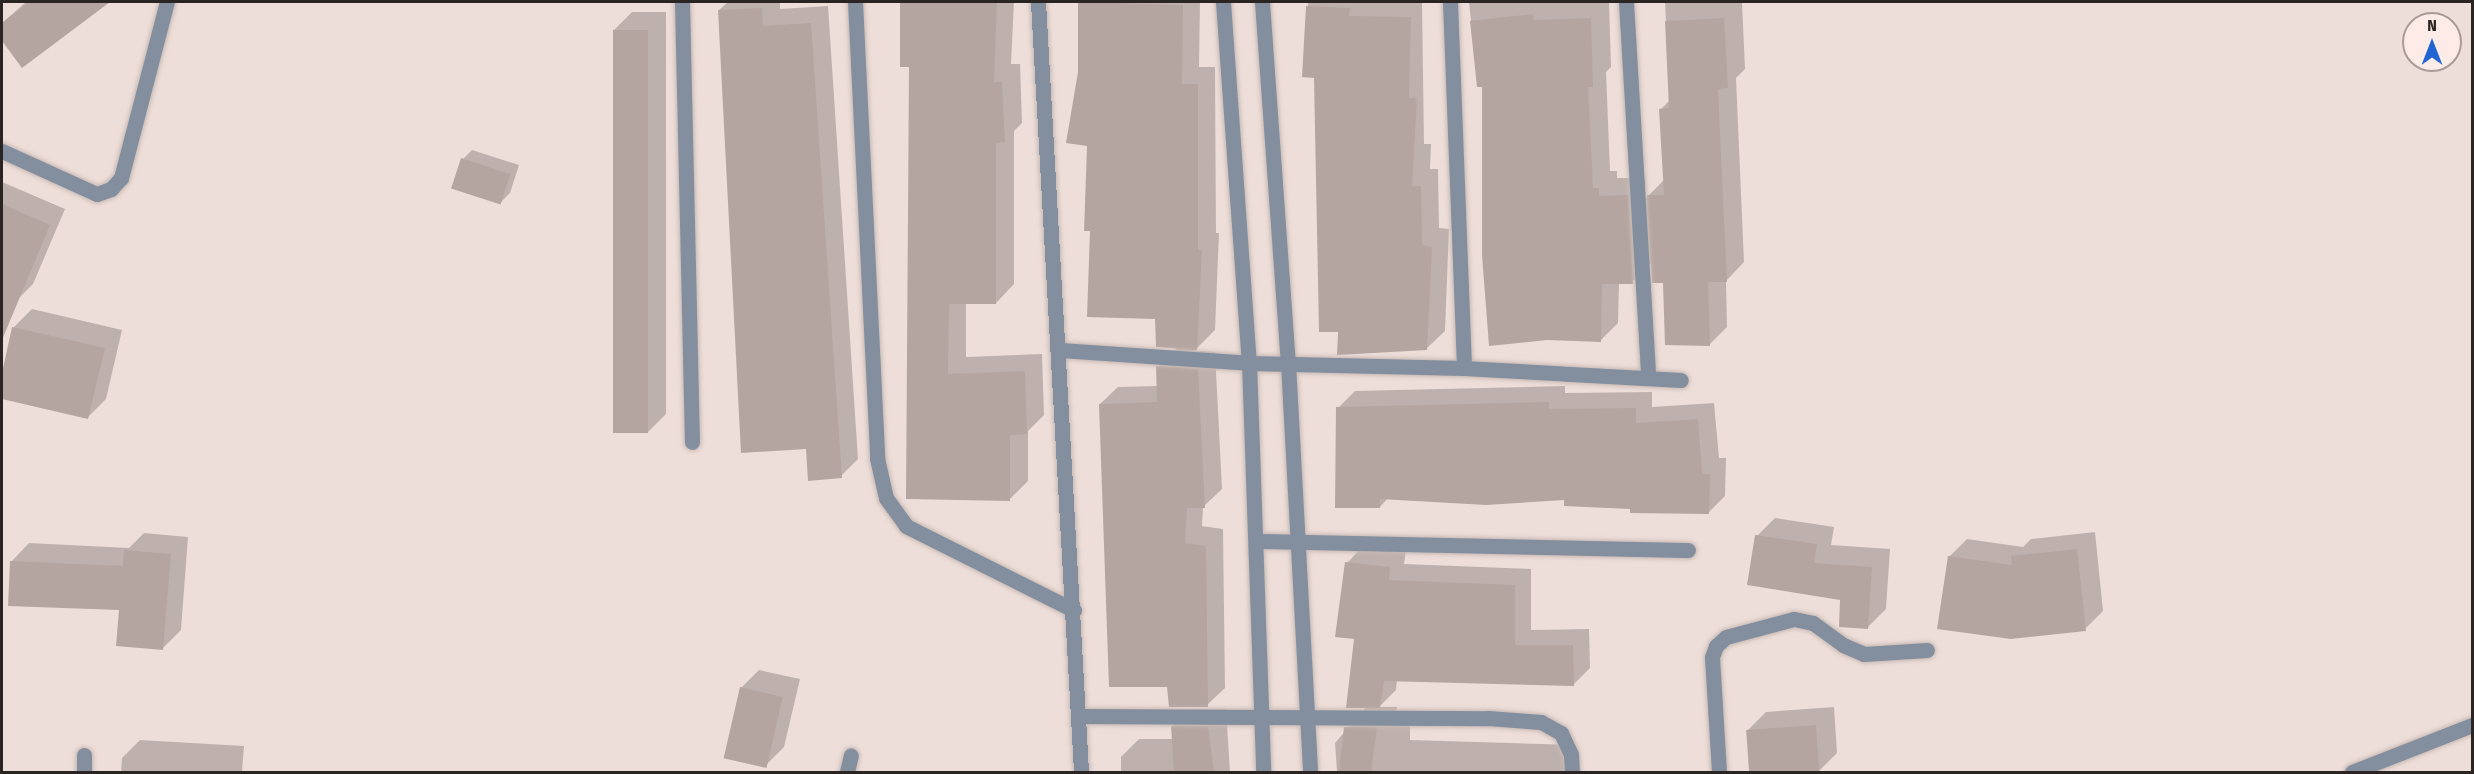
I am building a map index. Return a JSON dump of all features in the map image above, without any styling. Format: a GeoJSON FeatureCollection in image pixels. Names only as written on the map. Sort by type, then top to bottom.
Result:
{"type":"FeatureCollection","features":[{"type":"Feature","properties":{"kind":"street"},"geometry":{"type":"LineString","coordinates":[[2,151],[97,194],[111,189],[121,178],[167,2]]}},
{"type":"Feature","properties":{"kind":"street"},"geometry":{"type":"LineString","coordinates":[[682,2],[692,442]]}},
{"type":"Feature","properties":{"kind":"street"},"geometry":{"type":"LineString","coordinates":[[855,2],[877,458],[886,498],[906,526],[1074,610]]}},
{"type":"Feature","properties":{"kind":"street"},"geometry":{"type":"LineString","coordinates":[[1038,2],[1060,350],[1081,772]]}},
{"type":"Feature","properties":{"kind":"street"},"geometry":{"type":"LineString","coordinates":[[1223,2],[1249,363],[1256,541],[1259,716],[1263,772]]}},
{"type":"Feature","properties":{"kind":"street"},"geometry":{"type":"LineString","coordinates":[[1262,2],[1288,363],[1310,772]]}},
{"type":"Feature","properties":{"kind":"street"},"geometry":{"type":"LineString","coordinates":[[1450,2],[1464,368]]}},
{"type":"Feature","properties":{"kind":"street"},"geometry":{"type":"LineString","coordinates":[[1626,2],[1648,377]]}},
{"type":"Feature","properties":{"kind":"street"},"geometry":{"type":"LineString","coordinates":[[1060,350],[1249,363],[1464,368],[1681,380]]}},
{"type":"Feature","properties":{"kind":"street"},"geometry":{"type":"LineString","coordinates":[[1256,541],[1688,550]]}},
{"type":"Feature","properties":{"kind":"street"},"geometry":{"type":"LineString","coordinates":[[1719,772],[1712,657],[1716,646],[1726,637],[1794,619],[1813,623],[1843,645],[1864,654],[1927,650]]}},
{"type":"Feature","properties":{"kind":"street"},"geometry":{"type":"LineString","coordinates":[[1078,716],[1307,716],[1541,722],[1561,733],[1571,754],[1572,772]]}},
{"type":"Feature","properties":{"kind":"street"},"geometry":{"type":"LineString","coordinates":[[2352,772],[2472,725]]}},
{"type":"Feature","properties":{"kind":"street"},"geometry":{"type":"LineString","coordinates":[[84,755],[84,772]]}},
{"type":"Feature","properties":{"kind":"street"},"geometry":{"type":"LineString","coordinates":[[847,772],[851,755]]}},
{"type":"Feature","properties":{"kind":"building"},"geometry":{"type":"Polygon","coordinates":[[[29,2],[110,2],[22,68],[2,41],[2,23],[29,2]]]}},
{"type":"Feature","properties":{"kind":"building"},"geometry":{"type":"Polygon","coordinates":[[[900,2],[997,2],[994,82],[1002,82],[1005,142],[996,143],[996,304],[949,304],[948,374],[1025,371],[1027,434],[1010,435],[1010,501],[906,499],[909,67],[900,67],[900,2]]]}},
{"type":"Feature","properties":{"kind":"building"},"geometry":{"type":"Polygon","coordinates":[[[1078,2],[1183,5],[1182,84],[1198,84],[1198,250],[1202,250],[1197,350],[1156,347],[1155,319],[1087,317],[1090,231],[1084,231],[1087,146],[1066,143],[1078,72],[1078,2]]]}},
{"type":"Feature","properties":{"kind":"building"},"geometry":{"type":"Polygon","coordinates":[[[1306,6],[1350,8],[1349,16],[1411,17],[1409,98],[1417,98],[1412,186],[1421,186],[1422,245],[1432,247],[1427,350],[1337,355],[1338,332],[1319,332],[1314,78],[1302,77],[1306,6]]]}},
{"type":"Feature","properties":{"kind":"building"},"geometry":{"type":"Polygon","coordinates":[[[762,8],[763,26],[811,23],[842,478],[808,481],[806,449],[741,453],[718,10],[762,8]]]}},
{"type":"Feature","properties":{"kind":"building"},"geometry":{"type":"Polygon","coordinates":[[[1533,14],[1534,20],[1591,18],[1593,87],[1588,87],[1593,188],[1599,188],[1599,196],[1628,195],[1633,284],[1602,284],[1601,342],[1547,340],[1489,346],[1482,255],[1482,87],[1477,87],[1470,21],[1533,14]]]}},
{"type":"Feature","properties":{"kind":"building"},"geometry":{"type":"Polygon","coordinates":[[[1724,18],[1728,88],[1718,89],[1727,282],[1708,282],[1710,346],[1665,345],[1663,283],[1652,283],[1647,195],[1664,195],[1659,109],[1669,108],[1665,21],[1724,18]]]}},
{"type":"Feature","properties":{"kind":"building"},"geometry":{"type":"Polygon","coordinates":[[[613,30],[648,30],[648,433],[613,433],[613,30]]]}},
{"type":"Feature","properties":{"kind":"building"},"geometry":{"type":"Polygon","coordinates":[[[461,158],[510,174],[501,205],[451,188],[461,158]]]}},
{"type":"Feature","properties":{"kind":"building"},"geometry":{"type":"Polygon","coordinates":[[[2,204],[50,225],[2,340],[2,204]]]}},
{"type":"Feature","properties":{"kind":"building"},"geometry":{"type":"Polygon","coordinates":[[[12,327],[105,348],[88,419],[2,399],[2,373],[12,327]]]}},
{"type":"Feature","properties":{"kind":"building"},"geometry":{"type":"Polygon","coordinates":[[[1156,366],[1198,369],[1205,508],[1187,508],[1185,543],[1206,546],[1208,707],[1169,707],[1167,687],[1109,687],[1099,404],[1157,402],[1156,366]]]}},
{"type":"Feature","properties":{"kind":"building"},"geometry":{"type":"Polygon","coordinates":[[[1549,402],[1549,409],[1636,408],[1636,423],[1698,419],[1702,474],[1710,474],[1709,514],[1630,513],[1630,509],[1564,506],[1564,500],[1486,505],[1380,499],[1380,508],[1335,508],[1336,407],[1549,402]]]}},
{"type":"Feature","properties":{"kind":"building"},"geometry":{"type":"Polygon","coordinates":[[[1755,535],[1817,544],[1814,563],[1872,567],[1868,629],[1839,627],[1840,600],[1747,585],[1755,535]]]}},
{"type":"Feature","properties":{"kind":"building"},"geometry":{"type":"Polygon","coordinates":[[[2077,549],[2086,631],[2011,639],[1937,629],[1948,556],[2012,565],[2011,556],[2077,549]]]}},
{"type":"Feature","properties":{"kind":"building"},"geometry":{"type":"Polygon","coordinates":[[[124,550],[171,554],[163,650],[116,646],[119,610],[8,606],[10,561],[123,566],[124,550]]]}},
{"type":"Feature","properties":{"kind":"building"},"geometry":{"type":"Polygon","coordinates":[[[1345,562],[1390,567],[1389,580],[1515,585],[1515,645],[1573,645],[1574,686],[1384,681],[1380,708],[1346,708],[1354,639],[1335,637],[1345,562]]]}},
{"type":"Feature","properties":{"kind":"building"},"geometry":{"type":"Polygon","coordinates":[[[740,687],[783,697],[766,768],[724,758],[740,687]]]}},
{"type":"Feature","properties":{"kind":"building"},"geometry":{"type":"Polygon","coordinates":[[[1816,725],[1819,772],[1749,772],[1746,730],[1816,725]]]}},
{"type":"Feature","properties":{"kind":"building"},"geometry":{"type":"Polygon","coordinates":[[[1171,726],[1208,726],[1214,772],[1174,772],[1171,726]]]}},
{"type":"Feature","properties":{"kind":"building"},"geometry":{"type":"Polygon","coordinates":[[[1344,727],[1377,727],[1371,772],[1339,772],[1344,727]]]}}]}
